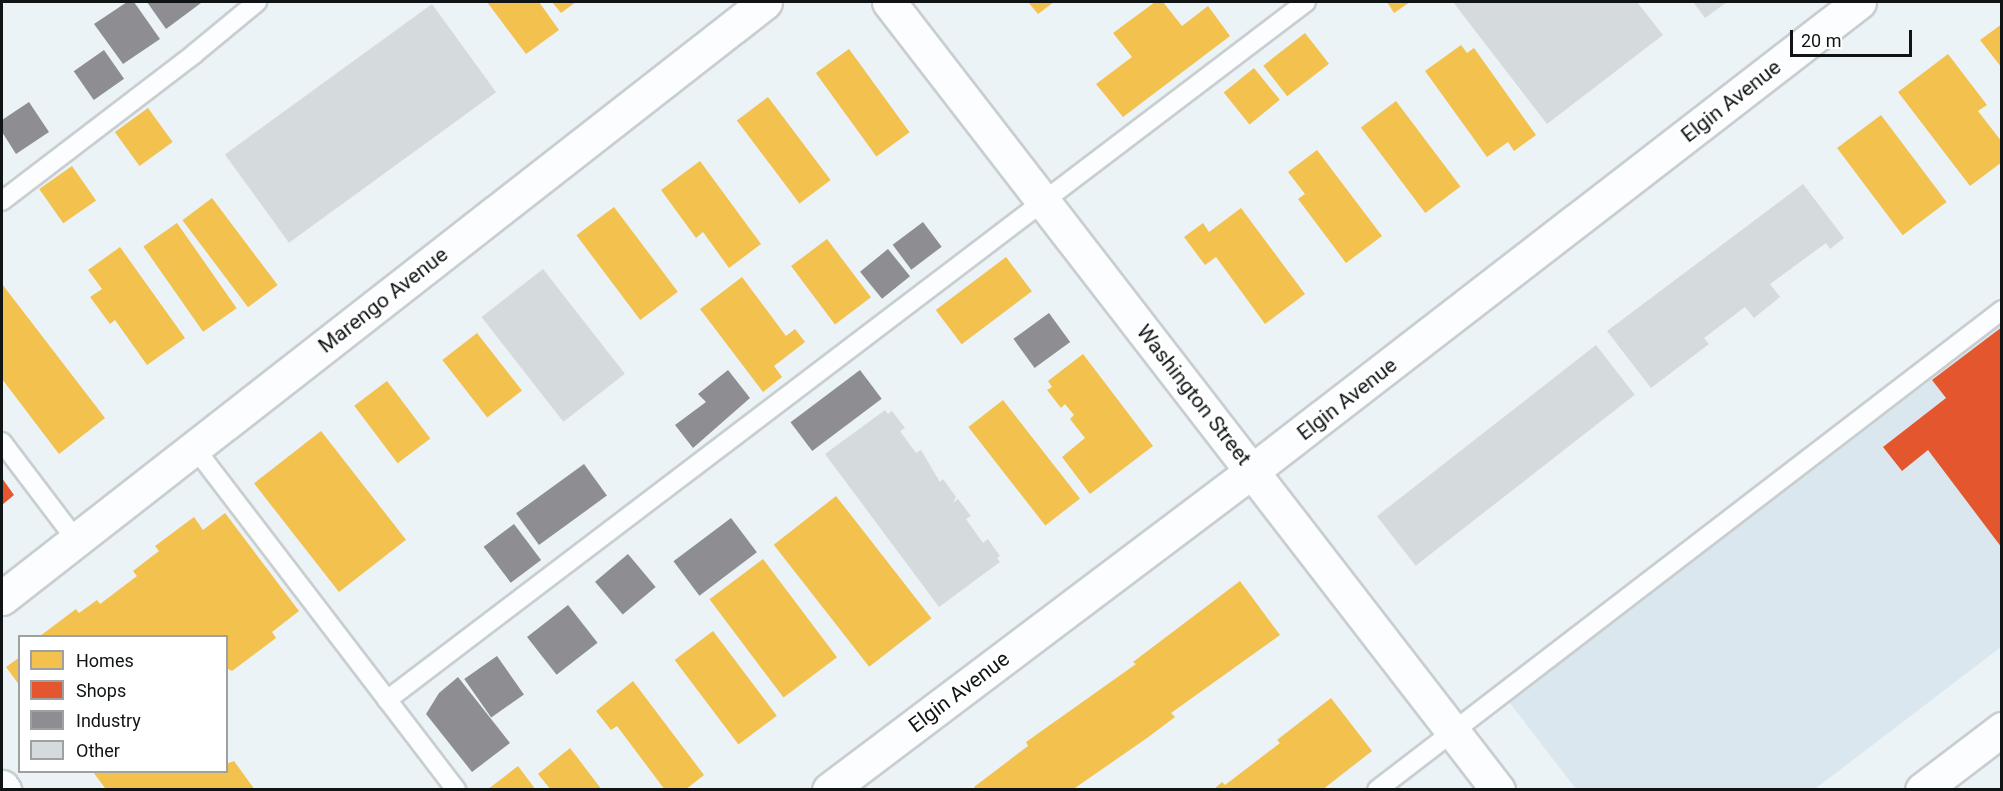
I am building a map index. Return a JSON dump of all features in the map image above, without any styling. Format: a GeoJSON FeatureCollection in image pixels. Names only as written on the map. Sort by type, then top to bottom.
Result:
{"type":"FeatureCollection","features":[{"type":"Feature","properties":{"kind":"street","name":"Marengo Avenue"},"geometry":{"type":"LineString","coordinates":[[2,598],[765,2]]}},
{"type":"Feature","properties":{"kind":"street","name":"Washington Street"},"geometry":{"type":"LineString","coordinates":[[889,2],[1498,789]]}},
{"type":"Feature","properties":{"kind":"street","name":"Elgin Avenue"},"geometry":{"type":"LineString","coordinates":[[829,789],[1252,471],[1859,2]]}},
{"type":"Feature","properties":{"kind":"street"},"geometry":{"type":"LineString","coordinates":[[1922,789],[2001,729]]}},
{"type":"Feature","properties":{"kind":"lane"},"geometry":{"type":"LineString","coordinates":[[2,201],[194,54],[257,2]]}},
{"type":"Feature","properties":{"kind":"lane"},"geometry":{"type":"LineString","coordinates":[[387,700],[1306,2]]}},
{"type":"Feature","properties":{"kind":"lane"},"geometry":{"type":"LineString","coordinates":[[1377,789],[2001,310]]}},
{"type":"Feature","properties":{"kind":"lane"},"geometry":{"type":"LineString","coordinates":[[2,442],[76,540]]}},
{"type":"Feature","properties":{"kind":"lane"},"geometry":{"type":"LineString","coordinates":[[194,447],[456,789]]}},
{"type":"Feature","properties":{"kind":"shaded area"},"geometry":{"type":"Polygon","coordinates":[[[2001,326],[2001,647],[1815,789],[1576,789],[1509,702],[2001,326]]]}},
{"type":"Feature","properties":{"kind":"building: Homes"},"geometry":{"type":"Polygon","coordinates":[[[487,2],[539,2],[559,30],[526,54],[487,2]]]}},
{"type":"Feature","properties":{"kind":"building: Homes"},"geometry":{"type":"Polygon","coordinates":[[[552,2],[576,2],[561,13],[552,2]]]}},
{"type":"Feature","properties":{"kind":"building: Homes"},"geometry":{"type":"Polygon","coordinates":[[[1028,2],[1054,2],[1038,14],[1028,2]]]}},
{"type":"Feature","properties":{"kind":"building: Homes"},"geometry":{"type":"Polygon","coordinates":[[[1155,2],[1163,2],[1182,26],[1208,6],[1230,36],[1123,117],[1096,84],[1132,57],[1113,33],[1155,2]]]}},
{"type":"Feature","properties":{"kind":"building: Homes"},"geometry":{"type":"Polygon","coordinates":[[[1387,2],[1410,2],[1394,13],[1387,2]]]}},
{"type":"Feature","properties":{"kind":"building: Homes"},"geometry":{"type":"Polygon","coordinates":[[[2002,24],[2002,68],[1980,40],[2002,24]]]}},
{"type":"Feature","properties":{"kind":"building: Homes"},"geometry":{"type":"Polygon","coordinates":[[[1305,33],[1329,64],[1287,96],[1263,66],[1305,33]]]}},
{"type":"Feature","properties":{"kind":"building: Homes"},"geometry":{"type":"Polygon","coordinates":[[[1461,45],[1467,53],[1474,48],[1536,135],[1514,151],[1508,142],[1487,157],[1425,71],[1461,45]]]}},
{"type":"Feature","properties":{"kind":"building: Homes"},"geometry":{"type":"Polygon","coordinates":[[[849,49],[910,132],[876,156],[816,73],[849,49]]]}},
{"type":"Feature","properties":{"kind":"building: Homes"},"geometry":{"type":"Polygon","coordinates":[[[1948,54],[1987,105],[1978,111],[2002,142],[2002,162],[1970,186],[1898,92],[1948,54]]]}},
{"type":"Feature","properties":{"kind":"building: Homes"},"geometry":{"type":"Polygon","coordinates":[[[1254,68],[1280,100],[1249,124],[1224,93],[1254,68]]]}},
{"type":"Feature","properties":{"kind":"building: Homes"},"geometry":{"type":"Polygon","coordinates":[[[768,97],[831,180],[799,204],[737,120],[768,97]]]}},
{"type":"Feature","properties":{"kind":"building: Homes"},"geometry":{"type":"Polygon","coordinates":[[[1396,101],[1460,186],[1425,213],[1361,127],[1396,101]]]}},
{"type":"Feature","properties":{"kind":"building: Homes"},"geometry":{"type":"Polygon","coordinates":[[[148,108],[173,142],[140,166],[115,132],[148,108]]]}},
{"type":"Feature","properties":{"kind":"building: Homes"},"geometry":{"type":"Polygon","coordinates":[[[1881,115],[1947,202],[1903,235],[1837,148],[1881,115]]]}},
{"type":"Feature","properties":{"kind":"building: Homes"},"geometry":{"type":"Polygon","coordinates":[[[1317,150],[1382,236],[1346,263],[1298,199],[1305,194],[1288,172],[1317,150]]]}},
{"type":"Feature","properties":{"kind":"building: Homes"},"geometry":{"type":"Polygon","coordinates":[[[700,161],[761,244],[729,268],[703,232],[696,238],[661,190],[700,161]]]}},
{"type":"Feature","properties":{"kind":"building: Homes"},"geometry":{"type":"Polygon","coordinates":[[[72,166],[96,200],[63,223],[39,189],[72,166]]]}},
{"type":"Feature","properties":{"kind":"building: Homes"},"geometry":{"type":"Polygon","coordinates":[[[212,198],[278,285],[248,307],[182,220],[212,198]]]}},
{"type":"Feature","properties":{"kind":"building: Homes"},"geometry":{"type":"Polygon","coordinates":[[[614,207],[678,292],[640,320],[576,235],[614,207]]]}},
{"type":"Feature","properties":{"kind":"building: Homes"},"geometry":{"type":"Polygon","coordinates":[[[1241,208],[1305,294],[1265,324],[1216,257],[1205,265],[1184,237],[1203,223],[1209,232],[1241,208]]]}},
{"type":"Feature","properties":{"kind":"building: Homes"},"geometry":{"type":"Polygon","coordinates":[[[177,223],[237,308],[203,332],[143,247],[177,223]]]}},
{"type":"Feature","properties":{"kind":"building: Homes"},"geometry":{"type":"Polygon","coordinates":[[[827,239],[871,297],[835,324],[791,266],[827,239]]]}},
{"type":"Feature","properties":{"kind":"building: Homes"},"geometry":{"type":"Polygon","coordinates":[[[120,247],[185,338],[147,365],[115,320],[110,324],[90,297],[102,289],[88,270],[120,247]]]}},
{"type":"Feature","properties":{"kind":"building: Homes"},"geometry":{"type":"Polygon","coordinates":[[[1006,257],[1032,291],[962,344],[936,310],[1006,257]]]}},
{"type":"Feature","properties":{"kind":"building: Homes"},"geometry":{"type":"Polygon","coordinates":[[[742,277],[786,336],[795,329],[805,342],[774,366],[782,377],[763,392],[700,309],[742,277]]]}},
{"type":"Feature","properties":{"kind":"building: Homes"},"geometry":{"type":"Polygon","coordinates":[[[2,284],[105,418],[59,454],[2,379],[2,284]]]}},
{"type":"Feature","properties":{"kind":"building: Homes"},"geometry":{"type":"Polygon","coordinates":[[[477,333],[522,391],[487,418],[442,360],[477,333]]]}},
{"type":"Feature","properties":{"kind":"building: Homes"},"geometry":{"type":"Polygon","coordinates":[[[1083,354],[1153,446],[1090,494],[1062,457],[1085,438],[1070,419],[1074,415],[1065,404],[1061,408],[1047,390],[1052,387],[1048,381],[1083,354]]]}},
{"type":"Feature","properties":{"kind":"building: Homes"},"geometry":{"type":"Polygon","coordinates":[[[387,381],[430,439],[398,463],[354,406],[387,381]]]}},
{"type":"Feature","properties":{"kind":"building: Homes"},"geometry":{"type":"Polygon","coordinates":[[[1003,400],[1080,499],[1045,526],[968,427],[1003,400]]]}},
{"type":"Feature","properties":{"kind":"building: Homes"},"geometry":{"type":"Polygon","coordinates":[[[321,431],[406,540],[339,592],[254,483],[321,431]]]}},
{"type":"Feature","properties":{"kind":"building: Homes"},"geometry":{"type":"Polygon","coordinates":[[[836,496],[931,618],[869,667],[774,545],[836,496]]]}},
{"type":"Feature","properties":{"kind":"building: Homes"},"geometry":{"type":"Polygon","coordinates":[[[225,513],[299,611],[272,632],[276,638],[232,671],[228,669],[228,635],[41,635],[76,609],[79,613],[97,600],[100,604],[137,576],[133,571],[159,551],[155,546],[194,517],[203,530],[225,513]]]}},
{"type":"Feature","properties":{"kind":"building: Homes"},"geometry":{"type":"Polygon","coordinates":[[[763,559],[837,657],[784,698],[709,599],[763,559]]]}},
{"type":"Feature","properties":{"kind":"building: Homes"},"geometry":{"type":"Polygon","coordinates":[[[1240,581],[1280,635],[1171,713],[1175,717],[1072,790],[977,790],[974,787],[1028,746],[1026,742],[1136,664],[1133,662],[1240,581]]]}},
{"type":"Feature","properties":{"kind":"building: Homes"},"geometry":{"type":"Polygon","coordinates":[[[713,631],[777,716],[738,745],[675,660],[713,631]]]}},
{"type":"Feature","properties":{"kind":"building: Homes"},"geometry":{"type":"Polygon","coordinates":[[[18,658],[18,683],[6,667],[18,658]]]}},
{"type":"Feature","properties":{"kind":"building: Homes"},"geometry":{"type":"Polygon","coordinates":[[[633,681],[704,775],[685,790],[665,790],[617,726],[611,730],[596,711],[633,681]]]}},
{"type":"Feature","properties":{"kind":"building: Homes"},"geometry":{"type":"Polygon","coordinates":[[[1331,698],[1372,751],[1322,790],[1213,790],[1222,782],[1225,785],[1280,743],[1277,740],[1331,698]]]}},
{"type":"Feature","properties":{"kind":"building: Homes"},"geometry":{"type":"Polygon","coordinates":[[[570,748],[602,790],[551,790],[538,774],[570,748]]]}},
{"type":"Feature","properties":{"kind":"building: Homes"},"geometry":{"type":"Polygon","coordinates":[[[234,761],[255,790],[103,790],[105,788],[94,773],[228,773],[228,763],[234,761]]]}},
{"type":"Feature","properties":{"kind":"building: Homes"},"geometry":{"type":"Polygon","coordinates":[[[518,766],[536,790],[487,790],[518,766]]]}},
{"type":"Feature","properties":{"kind":"building: Shops"},"geometry":{"type":"Polygon","coordinates":[[[2002,327],[2002,548],[1928,450],[1902,471],[1883,447],[1946,398],[1932,380],[2002,327]]]}},
{"type":"Feature","properties":{"kind":"building: Shops"},"geometry":{"type":"Polygon","coordinates":[[[2,478],[14,495],[2,505],[2,478]]]}},
{"type":"Feature","properties":{"kind":"building: Industry"},"geometry":{"type":"Polygon","coordinates":[[[127,2],[134,2],[160,39],[123,64],[94,24],[127,2]]]}},
{"type":"Feature","properties":{"kind":"building: Industry"},"geometry":{"type":"Polygon","coordinates":[[[147,2],[200,2],[201,3],[166,29],[147,2]]]}},
{"type":"Feature","properties":{"kind":"building: Industry"},"geometry":{"type":"Polygon","coordinates":[[[104,50],[124,79],[94,100],[74,71],[104,50]]]}},
{"type":"Feature","properties":{"kind":"building: Industry"},"geometry":{"type":"Polygon","coordinates":[[[29,102],[49,132],[16,154],[2,132],[2,120],[29,102]]]}},
{"type":"Feature","properties":{"kind":"building: Industry"},"geometry":{"type":"Polygon","coordinates":[[[923,222],[942,247],[911,270],[893,245],[923,222]]]}},
{"type":"Feature","properties":{"kind":"building: Industry"},"geometry":{"type":"Polygon","coordinates":[[[888,249],[910,276],[882,299],[860,272],[888,249]]]}},
{"type":"Feature","properties":{"kind":"building: Industry"},"geometry":{"type":"Polygon","coordinates":[[[1049,313],[1070,342],[1035,368],[1013,339],[1049,313]]]}},
{"type":"Feature","properties":{"kind":"building: Industry"},"geometry":{"type":"Polygon","coordinates":[[[728,370],[750,398],[693,448],[675,425],[706,402],[698,394],[728,370]]]}},
{"type":"Feature","properties":{"kind":"building: Industry"},"geometry":{"type":"Polygon","coordinates":[[[860,370],[882,399],[812,451],[791,422],[860,370]]]}},
{"type":"Feature","properties":{"kind":"building: Industry"},"geometry":{"type":"Polygon","coordinates":[[[584,464],[607,496],[539,545],[516,513],[584,464]]]}},
{"type":"Feature","properties":{"kind":"building: Industry"},"geometry":{"type":"Polygon","coordinates":[[[731,518],[757,552],[699,596],[673,561],[731,518]]]}},
{"type":"Feature","properties":{"kind":"building: Industry"},"geometry":{"type":"Polygon","coordinates":[[[514,524],[541,560],[511,583],[484,547],[514,524]]]}},
{"type":"Feature","properties":{"kind":"building: Industry"},"geometry":{"type":"Polygon","coordinates":[[[628,554],[656,587],[623,615],[595,582],[628,554]]]}},
{"type":"Feature","properties":{"kind":"building: Industry"},"geometry":{"type":"Polygon","coordinates":[[[568,605],[598,643],[557,675],[527,637],[568,605]]]}},
{"type":"Feature","properties":{"kind":"building: Industry"},"geometry":{"type":"Polygon","coordinates":[[[497,656],[524,695],[491,717],[464,679],[497,656]]]}},
{"type":"Feature","properties":{"kind":"building: Industry"},"geometry":{"type":"Polygon","coordinates":[[[458,677],[510,743],[472,772],[426,714],[439,693],[458,677]]]}},
{"type":"Feature","properties":{"kind":"building: Other"},"geometry":{"type":"Polygon","coordinates":[[[1453,2],[1637,2],[1663,35],[1547,124],[1453,2]]]}},
{"type":"Feature","properties":{"kind":"building: Other"},"geometry":{"type":"Polygon","coordinates":[[[1693,2],[1727,2],[1705,18],[1693,2]]]}},
{"type":"Feature","properties":{"kind":"building: Other"},"geometry":{"type":"Polygon","coordinates":[[[432,4],[496,92],[289,243],[225,154],[432,4]]]}},
{"type":"Feature","properties":{"kind":"building: Other"},"geometry":{"type":"Polygon","coordinates":[[[1803,184],[1844,238],[1830,249],[1826,243],[1770,284],[1780,297],[1754,318],[1745,307],[1704,338],[1709,344],[1651,388],[1607,331],[1803,184]]]}},
{"type":"Feature","properties":{"kind":"building: Other"},"geometry":{"type":"Polygon","coordinates":[[[543,269],[625,374],[563,422],[482,317],[543,269]]]}},
{"type":"Feature","properties":{"kind":"building: Other"},"geometry":{"type":"Polygon","coordinates":[[[1596,345],[1635,395],[1416,566],[1377,516],[1596,345]]]}},
{"type":"Feature","properties":{"kind":"building: Other"},"geometry":{"type":"Polygon","coordinates":[[[885,410],[888,414],[892,411],[905,428],[900,431],[916,453],[921,450],[940,482],[943,479],[956,497],[953,503],[958,499],[971,516],[966,519],[983,543],[988,539],[1000,556],[997,558],[1000,562],[939,607],[825,454],[885,410]]]}}]}
